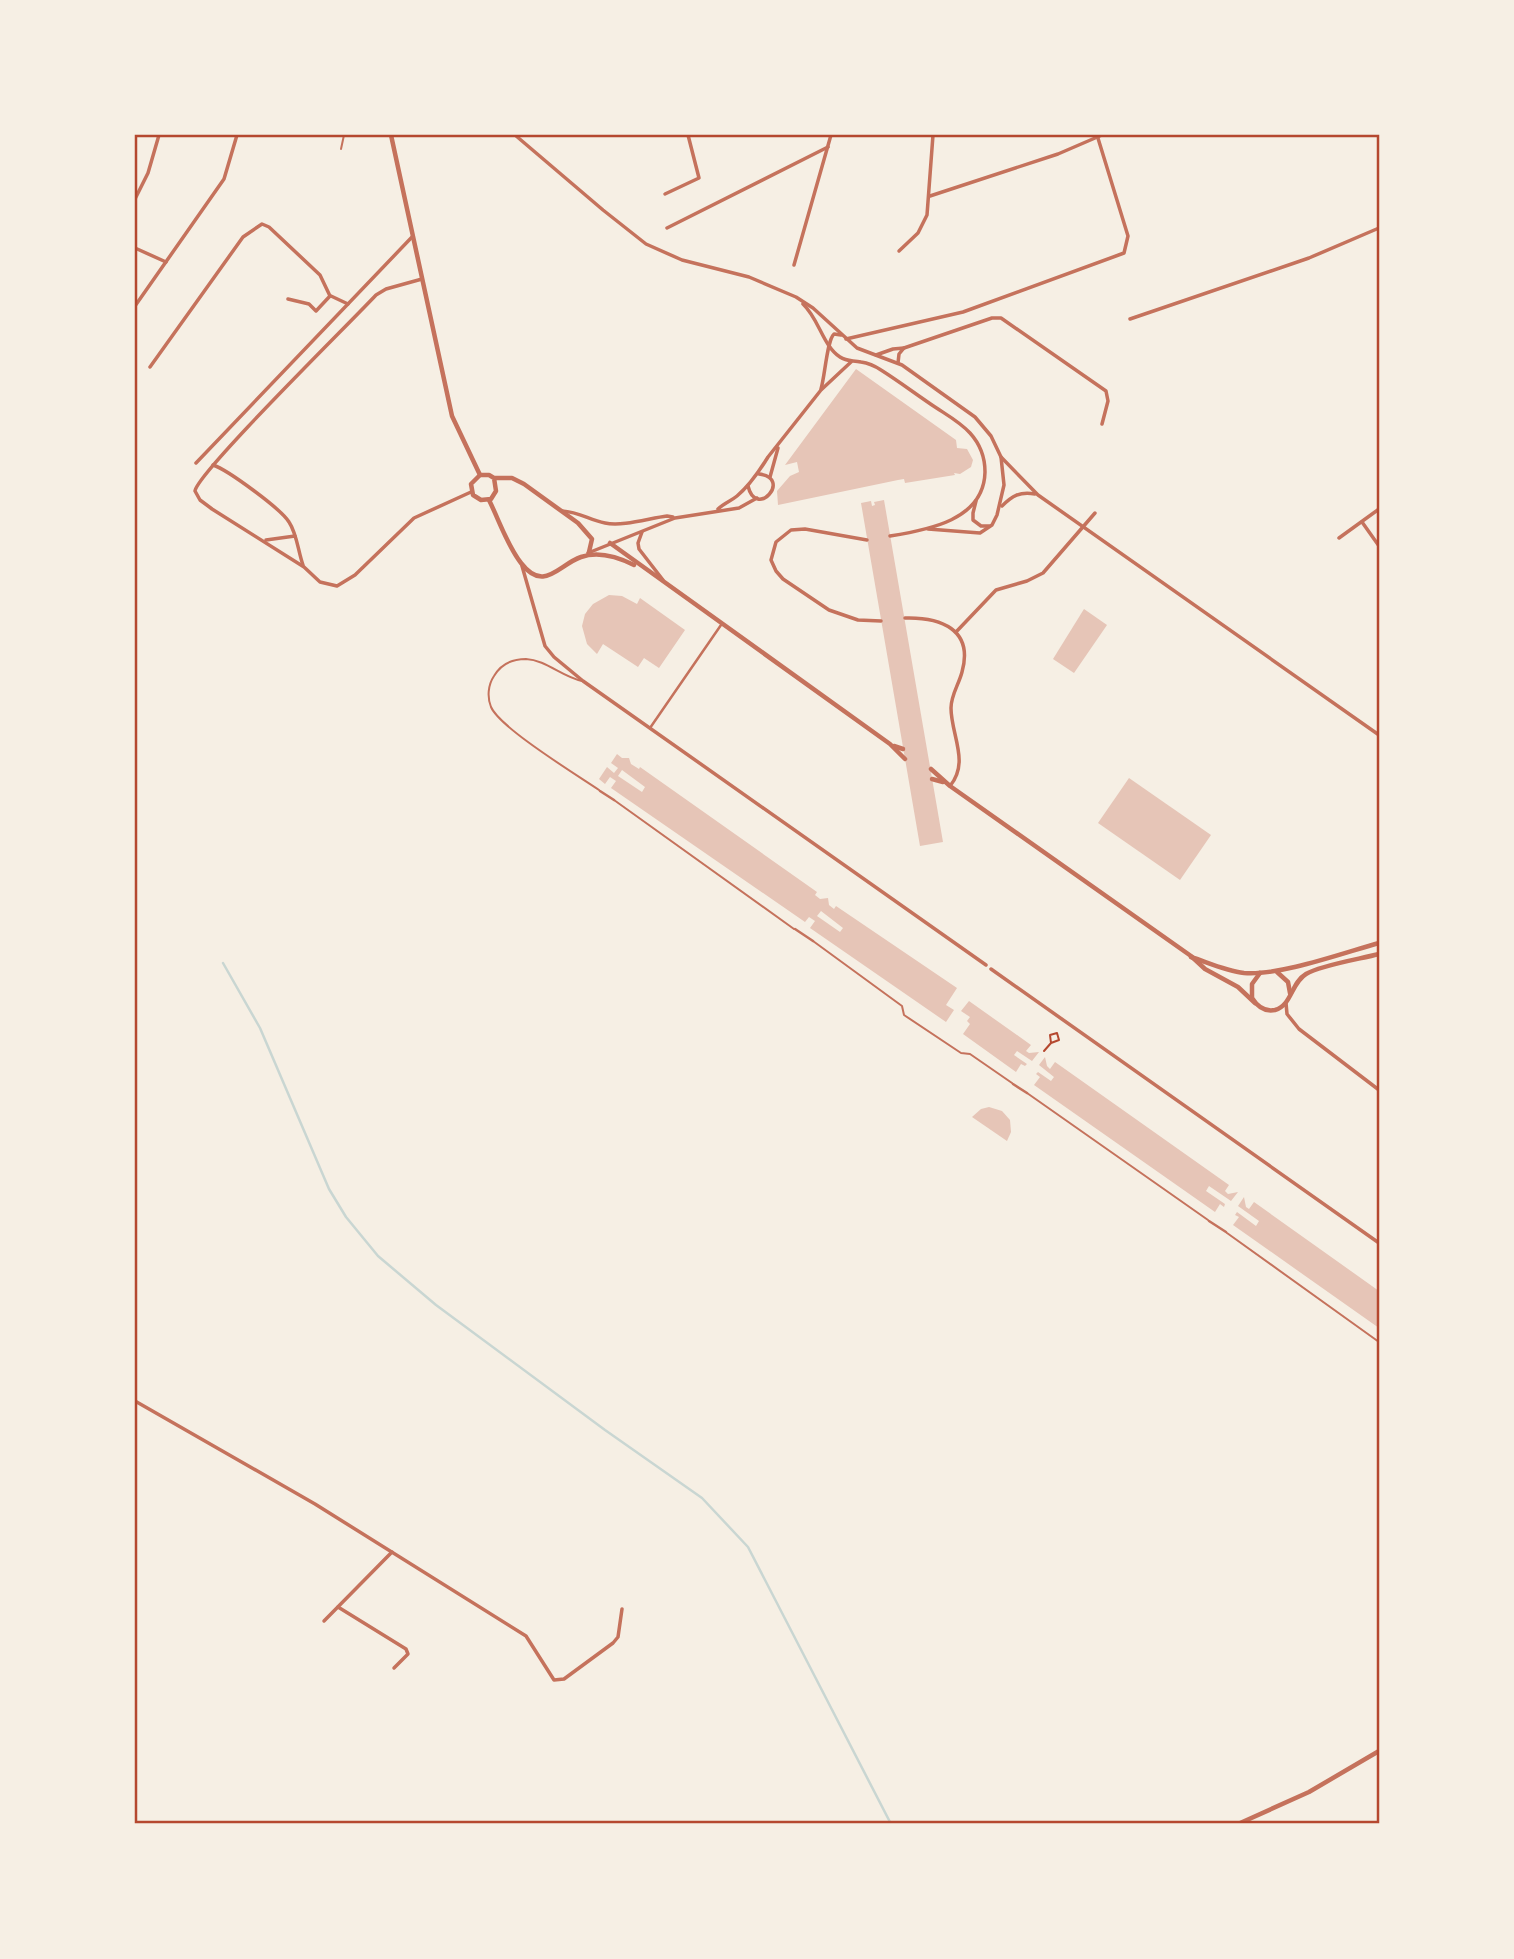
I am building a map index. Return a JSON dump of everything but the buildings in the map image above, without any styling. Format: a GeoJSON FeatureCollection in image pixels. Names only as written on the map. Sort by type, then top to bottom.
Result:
{"type":"FeatureCollection","features":[{"type":"Feature","properties":{"kind":"street"},"geometry":{"type":"LineString","coordinates":[[135,199],[148,173],[159,135]]}},
{"type":"Feature","properties":{"kind":"street"},"geometry":{"type":"LineString","coordinates":[[135,306],[224,179],[237,135]]}},
{"type":"Feature","properties":{"kind":"street"},"geometry":{"type":"LineString","coordinates":[[391,135],[452,416],[480,475]]}},
{"type":"Feature","properties":{"kind":"street"},"geometry":{"type":"LineString","coordinates":[[515,135],[646,244],[673,257],[759,280],[796,298],[813,308],[857,348],[898,363],[971,412],[984,426],[1001,457],[1038,495],[1379,735]]}},
{"type":"Feature","properties":{"kind":"street"},"geometry":{"type":"LineString","coordinates":[[665,194],[699,178],[688,135]]}},
{"type":"Feature","properties":{"kind":"street"},"geometry":{"type":"LineString","coordinates":[[794,265],[831,135]]}},
{"type":"Feature","properties":{"kind":"street"},"geometry":{"type":"LineString","coordinates":[[899,251],[923,225],[927,215],[933,135]]}},
{"type":"Feature","properties":{"kind":"street"},"geometry":{"type":"LineString","coordinates":[[821,390],[827,367],[828,344],[834,334],[846,339],[963,312],[1124,253],[1128,236],[1099,135],[1058,154],[930,196]]}},
{"type":"Feature","properties":{"kind":"street"},"geometry":{"type":"LineString","coordinates":[[667,228],[828,147]]}},
{"type":"Feature","properties":{"kind":"street"},"geometry":{"type":"LineString","coordinates":[[150,367],[243,237],[262,223],[320,275],[330,296],[348,304]]}},
{"type":"Feature","properties":{"kind":"street"},"geometry":{"type":"LineString","coordinates":[[1130,319],[1309,258],[1379,229]]}},
{"type":"Feature","properties":{"kind":"street"},"geometry":{"type":"LineString","coordinates":[[196,463],[413,237]]}},
{"type":"Feature","properties":{"kind":"street"},"geometry":{"type":"LineString","coordinates":[[135,248],[166,262]]}},
{"type":"Feature","properties":{"kind":"street"},"geometry":{"type":"LineString","coordinates":[[422,279],[386,289],[376,295],[213,465],[196,485],[197,497],[303,566],[322,583],[335,586],[355,575],[414,518],[471,492]]}},
{"type":"Feature","properties":{"kind":"street"},"geometry":{"type":"LineString","coordinates":[[288,299],[309,304],[316,311],[330,296]]}},
{"type":"Feature","properties":{"kind":"street"},"geometry":{"type":"LineString","coordinates":[[796,298],[811,312],[828,344],[841,358],[867,363],[881,370],[971,433],[981,449],[985,464],[983,484],[972,513],[973,520],[981,526],[992,525]]}},
{"type":"Feature","properties":{"kind":"street"},"geometry":{"type":"LineString","coordinates":[[874,356],[998,317],[1107,391],[1108,401],[1102,424]]}},
{"type":"Feature","properties":{"kind":"street"},"geometry":{"type":"LineString","coordinates":[[898,363],[899,354],[904,348]]}},
{"type":"Feature","properties":{"kind":"street"},"geometry":{"type":"LineString","coordinates":[[521,564],[535,575],[552,575],[589,552],[610,543],[675,518],[718,509],[748,486],[751,478],[757,474],[821,390],[851,362]]}},
{"type":"Feature","properties":{"kind":"street"},"geometry":{"type":"LineString","coordinates":[[718,509],[724,511],[739,508],[757,498],[765,498],[772,492],[772,463],[781,443]]}},
{"type":"Feature","properties":{"kind":"street"},"geometry":{"type":"LineString","coordinates":[[928,529],[976,534],[992,525],[1000,508],[1003,485],[1001,457]]}},
{"type":"Feature","properties":{"kind":"street"},"geometry":{"type":"LineString","coordinates":[[213,465],[227,472],[284,516],[295,536],[303,566]]}},
{"type":"Feature","properties":{"kind":"street"},"geometry":{"type":"LineString","coordinates":[[757,474],[770,477]]}},
{"type":"Feature","properties":{"kind":"street"},"geometry":{"type":"LineString","coordinates":[[471,492],[472,482],[480,475],[515,479],[578,523],[592,539],[589,552]]}},
{"type":"Feature","properties":{"kind":"street"},"geometry":{"type":"LineString","coordinates":[[489,500],[496,491],[494,478]]}},
{"type":"Feature","properties":{"kind":"street"},"geometry":{"type":"LineString","coordinates":[[748,486],[751,494],[757,498]]}},
{"type":"Feature","properties":{"kind":"street"},"geometry":{"type":"LineString","coordinates":[[471,492],[478,499],[489,500]]}},
{"type":"Feature","properties":{"kind":"street"},"geometry":{"type":"LineString","coordinates":[[1000,508],[1014,495],[1027,492],[1038,495]]}},
{"type":"Feature","properties":{"kind":"street"},"geometry":{"type":"LineString","coordinates":[[890,536],[928,529],[956,518],[977,499]]}},
{"type":"Feature","properties":{"kind":"street"},"geometry":{"type":"LineString","coordinates":[[489,500],[521,564],[545,646],[554,657],[583,681],[986,965]]}},
{"type":"Feature","properties":{"kind":"street"},"geometry":{"type":"LineString","coordinates":[[1339,538],[1379,509]]}},
{"type":"Feature","properties":{"kind":"street"},"geometry":{"type":"LineString","coordinates":[[562,511],[576,512],[613,524],[667,516],[675,518]]}},
{"type":"Feature","properties":{"kind":"street"},"geometry":{"type":"LineString","coordinates":[[956,632],[996,590],[1043,573],[1095,513]]}},
{"type":"Feature","properties":{"kind":"street"},"geometry":{"type":"LineString","coordinates":[[1362,522],[1379,546]]}},
{"type":"Feature","properties":{"kind":"street"},"geometry":{"type":"LineString","coordinates":[[867,540],[805,528],[791,530],[776,542],[771,559],[783,579],[830,610],[858,620],[881,621]]}},
{"type":"Feature","properties":{"kind":"street"},"geometry":{"type":"LineString","coordinates":[[642,532],[639,549],[660,573],[665,585]]}},
{"type":"Feature","properties":{"kind":"street"},"geometry":{"type":"LineString","coordinates":[[263,540],[295,536]]}},
{"type":"Feature","properties":{"kind":"street"},"geometry":{"type":"LineString","coordinates":[[610,543],[644,570],[890,744],[905,759]]}},
{"type":"Feature","properties":{"kind":"street"},"geometry":{"type":"LineString","coordinates":[[582,557],[612,557],[644,570]]}},
{"type":"Feature","properties":{"kind":"street"},"geometry":{"type":"LineString","coordinates":[[905,618],[935,620],[956,632],[964,649],[965,660],[951,708],[959,755],[958,772],[950,786]]}},
{"type":"Feature","properties":{"kind":"street"},"geometry":{"type":"LineString","coordinates":[[650,728],[721,625]]}},
{"type":"Feature","properties":{"kind":"street"},"geometry":{"type":"LineString","coordinates":[[890,744],[903,749]]}},
{"type":"Feature","properties":{"kind":"street"},"geometry":{"type":"LineString","coordinates":[[931,769],[944,782],[1191,956],[1198,964],[1238,987],[1255,1003],[1269,1010],[1278,1009],[1286,1002],[1299,979],[1313,971],[1379,954]]}},
{"type":"Feature","properties":{"kind":"street"},"geometry":{"type":"LineString","coordinates":[[932,779],[944,782]]}},
{"type":"Feature","properties":{"kind":"street"},"geometry":{"type":"LineString","coordinates":[[600,791],[614,800]]}},
{"type":"Feature","properties":{"kind":"street"},"geometry":{"type":"LineString","coordinates":[[795,929],[813,941]]}},
{"type":"Feature","properties":{"kind":"street"},"geometry":{"type":"LineString","coordinates":[[1191,956],[1230,970],[1261,973],[1379,943]]}},
{"type":"Feature","properties":{"kind":"street"},"geometry":{"type":"LineString","coordinates":[[992,969],[1379,1243]]}},
{"type":"Feature","properties":{"kind":"street"},"geometry":{"type":"LineString","coordinates":[[1275,971],[1285,977],[1290,994]]}},
{"type":"Feature","properties":{"kind":"street"},"geometry":{"type":"LineString","coordinates":[[1255,1003],[1250,989],[1254,979],[1261,973]]}},
{"type":"Feature","properties":{"kind":"street"},"geometry":{"type":"LineString","coordinates":[[1286,1002],[1287,1014],[1299,1029],[1379,1090]]}},
{"type":"Feature","properties":{"kind":"street"},"geometry":{"type":"LineString","coordinates":[[1013,1084],[1027,1093]]}},
{"type":"Feature","properties":{"kind":"street"},"geometry":{"type":"LineString","coordinates":[[1209,1221],[1226,1233]]}},
{"type":"Feature","properties":{"kind":"street"},"geometry":{"type":"LineString","coordinates":[[135,1401],[315,1504],[526,1636],[554,1680],[564,1679],[613,1643],[618,1637],[622,1609]]}},
{"type":"Feature","properties":{"kind":"street"},"geometry":{"type":"LineString","coordinates":[[324,1621],[392,1552]]}},
{"type":"Feature","properties":{"kind":"street"},"geometry":{"type":"LineString","coordinates":[[338,1607],[406,1649],[408,1654],[394,1668]]}},
{"type":"Feature","properties":{"kind":"street"},"geometry":{"type":"LineString","coordinates":[[1238,1824],[1309,1792],[1379,1751]]}},
{"type":"Feature","properties":{"kind":"lane"},"geometry":{"type":"LineString","coordinates":[[341,149],[344,135]]}},
{"type":"Feature","properties":{"kind":"lane"},"geometry":{"type":"LineString","coordinates":[[583,681],[566,677],[529,659],[512,661],[494,676],[489,691],[490,705],[507,726],[600,791]]}},
{"type":"Feature","properties":{"kind":"lane"},"geometry":{"type":"LineString","coordinates":[[614,800],[795,929]]}},
{"type":"Feature","properties":{"kind":"lane"},"geometry":{"type":"LineString","coordinates":[[813,941],[902,1006],[904,1015],[961,1054],[970,1054],[1013,1084]]}},
{"type":"Feature","properties":{"kind":"lane"},"geometry":{"type":"LineString","coordinates":[[1027,1093],[1209,1221]]}},
{"type":"Feature","properties":{"kind":"lane"},"geometry":{"type":"LineString","coordinates":[[1226,1233],[1379,1342]]}},
{"type":"Feature","properties":{"kind":"path"},"geometry":{"type":"LineString","coordinates":[[1044,1051],[1051,1043]]}},
{"type":"Feature","properties":{"kind":"waterway"},"geometry":{"type":"LineString","coordinates":[[223,963],[260,1028],[329,1189],[346,1217],[378,1256],[436,1305],[702,1498],[748,1547],[891,1824]]}}]}
